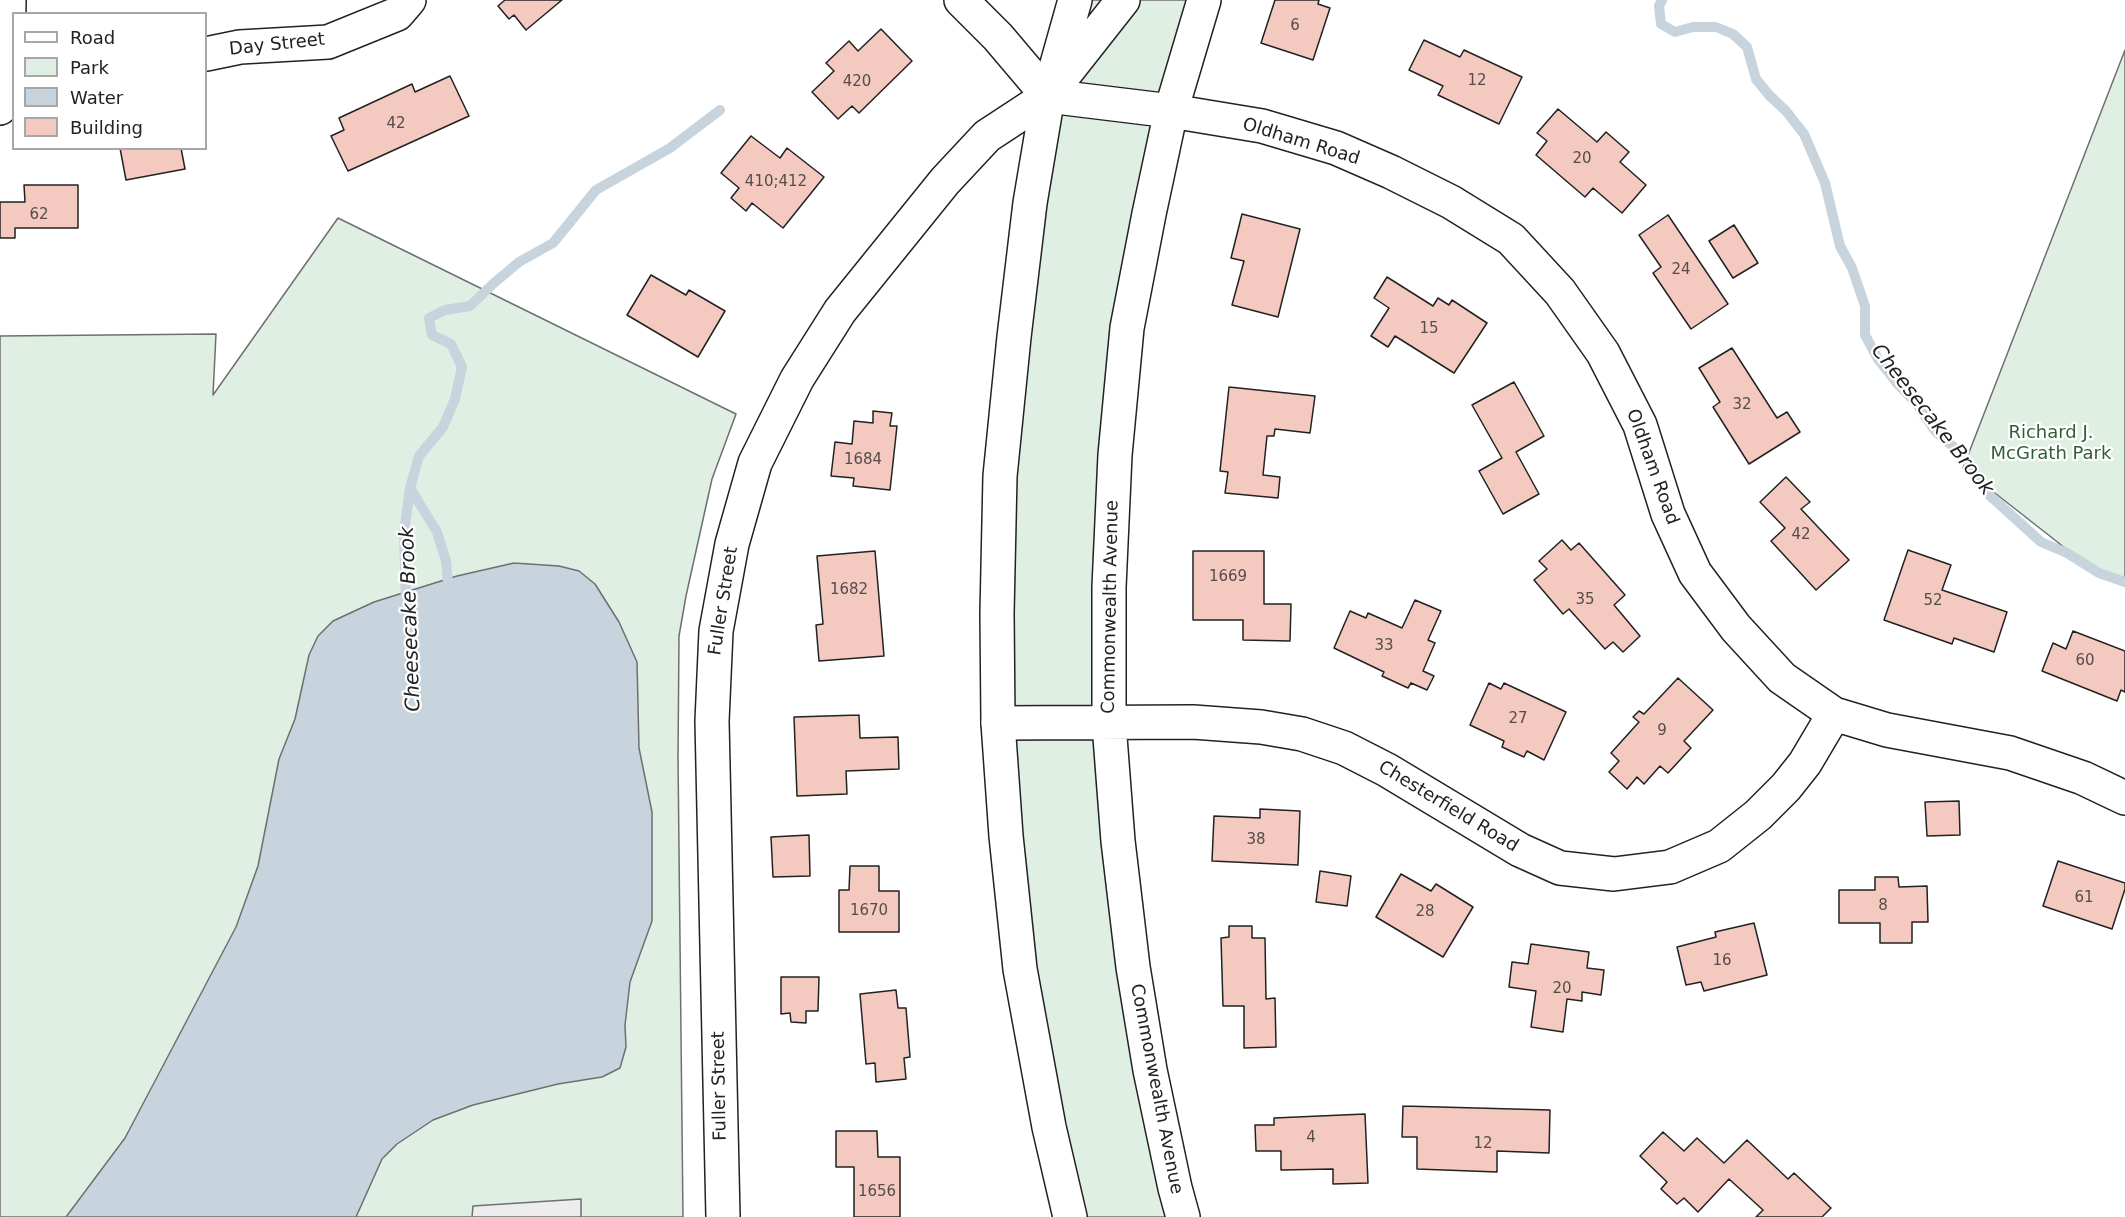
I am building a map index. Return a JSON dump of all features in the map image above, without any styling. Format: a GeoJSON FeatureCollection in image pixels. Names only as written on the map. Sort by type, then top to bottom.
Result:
{"type":"FeatureCollection","features":[{"type":"Feature","properties":{"kind":"street"},"geometry":{"type":"LineString","coordinates":[[0,110],[8,57],[9,0]]}},
{"type":"Feature","properties":{"kind":"street","name":"Day Street"},"geometry":{"type":"LineString","coordinates":[[207,54],[240,47],[328,42],[397,14],[409,0]]}},
{"type":"Feature","properties":{"kind":"street"},"geometry":{"type":"LineString","coordinates":[[961,0],[998,37],[1048,96]]}},
{"type":"Feature","properties":{"kind":"street"},"geometry":{"type":"LineString","coordinates":[[1070,1217],[1049,1127],[1020,969],[1006,836],[998,723],[997,613],[1000,476],[1030,203],[1048,96],[1076,0]]}},
{"type":"Feature","properties":{"kind":"street"},"geometry":{"type":"LineString","coordinates":[[1048,96],[1123,0]]}},
{"type":"Feature","properties":{"kind":"street","name":"Commonwealth Avenue"},"geometry":{"type":"LineString","coordinates":[[1183,1217],[1150,1070],[1132,967],[1118,841],[1109,724],[1109,587],[1115,455],[1126,340],[1171,111],[1204,0]]}},
{"type":"Feature","properties":{"kind":"street","name":"Oldham Road"},"geometry":{"type":"LineString","coordinates":[[1048,96],[1171,111],[1262,126],[1336,148],[1451,202],[1511,239],[1560,292],[1603,353],[1640,425],[1668,514],[1695,573],[1736,628],[1782,678],[1834,714],[1887,730],[2010,753],[2083,778],[2125,798]]}},
{"type":"Feature","properties":{"kind":"street","name":"Fuller Street"},"geometry":{"type":"LineString","coordinates":[[723,1217],[713,710],[716,631],[732,544],[743,504],[755,463],[797,379],[840,311],[945,181],[987,136],[1048,96]]}},
{"type":"Feature","properties":{"kind":"street","name":"Chesterfield Road"},"geometry":{"type":"LineString","coordinates":[[998,723],[1194,722],[1261,727],[1302,734],[1344,748],[1387,770],[1520,850],[1560,868],[1614,874],[1670,867],[1719,846],[1758,815],[1786,787],[1805,763],[1834,714]]}},
{"type":"Feature","properties":{"kind":"green space"},"geometry":{"type":"Polygon","coordinates":[[[1075,0],[1204,0],[1149,214],[1109,724],[1183,1217],[1070,1217],[1020,969],[1000,476],[1075,0]]]}},
{"type":"Feature","properties":{"kind":"green space","name":"Richard J. McGrath Park"},"geometry":{"type":"Polygon","coordinates":[[[2125,50],[2125,582],[2088,566],[1963,468],[2125,50]]]}},
{"type":"Feature","properties":{"kind":"green space"},"geometry":{"type":"Polygon","coordinates":[[[338,218],[736,414],[712,479],[679,636],[678,758],[683,1217],[0,1217],[0,336],[216,334],[213,395],[338,218]]]}},
{"type":"Feature","properties":{"kind":"shaded area"},"geometry":{"type":"Polygon","coordinates":[[[581,1199],[581,1217],[472,1217],[473,1206],[581,1199]]]}},
{"type":"Feature","properties":{"kind":"water"},"geometry":{"type":"Polygon","coordinates":[[[514,563],[559,566],[579,571],[595,584],[619,622],[637,662],[639,748],[652,812],[652,921],[630,982],[625,1025],[626,1047],[620,1068],[602,1077],[558,1084],[473,1105],[433,1120],[397,1144],[382,1159],[356,1217],[66,1217],[125,1138],[236,927],[258,866],[279,759],[295,719],[309,655],[318,636],[333,621],[374,602],[457,576],[514,563]]]}},
{"type":"Feature","properties":{"kind":"building"},"geometry":{"type":"Polygon","coordinates":[[[505,0],[562,0],[526,30],[514,15],[509,19],[498,6],[505,0]]]}},
{"type":"Feature","properties":{"kind":"building"},"geometry":{"type":"Polygon","coordinates":[[[1275,0],[1319,0],[1318,4],[1330,8],[1313,60],[1261,43],[1275,0]]]}},
{"type":"Feature","properties":{"kind":"building"},"geometry":{"type":"Polygon","coordinates":[[[881,29],[912,61],[859,113],[852,106],[838,119],[812,92],[834,71],[826,63],[849,41],[858,51],[881,29]]]}},
{"type":"Feature","properties":{"kind":"building"},"geometry":{"type":"Polygon","coordinates":[[[1424,40],[1460,57],[1464,50],[1522,77],[1499,124],[1438,95],[1443,86],[1409,70],[1424,40]]]}},
{"type":"Feature","properties":{"kind":"building"},"geometry":{"type":"Polygon","coordinates":[[[450,76],[469,116],[348,171],[331,136],[344,130],[339,118],[412,84],[415,92],[450,76]]]}},
{"type":"Feature","properties":{"kind":"building"},"geometry":{"type":"Polygon","coordinates":[[[1558,109],[1597,142],[1606,132],[1629,152],[1620,162],[1646,185],[1622,213],[1593,188],[1585,197],[1536,155],[1547,141],[1537,133],[1558,109]]]}},
{"type":"Feature","properties":{"kind":"building"},"geometry":{"type":"Polygon","coordinates":[[[751,136],[780,158],[787,148],[824,177],[783,228],[752,203],[746,211],[731,198],[739,188],[721,173],[751,136]]]}},
{"type":"Feature","properties":{"kind":"building"},"geometry":{"type":"Polygon","coordinates":[[[120,150],[181,150],[185,169],[126,180],[120,150]]]}},
{"type":"Feature","properties":{"kind":"building"},"geometry":{"type":"Polygon","coordinates":[[[24,185],[78,185],[78,228],[15,228],[15,238],[0,238],[0,202],[25,202],[24,185]]]}},
{"type":"Feature","properties":{"kind":"building"},"geometry":{"type":"Polygon","coordinates":[[[1242,214],[1300,229],[1278,317],[1232,305],[1244,261],[1231,258],[1242,214]]]}},
{"type":"Feature","properties":{"kind":"building"},"geometry":{"type":"Polygon","coordinates":[[[1668,215],[1728,304],[1691,329],[1653,273],[1661,267],[1639,235],[1668,215]]]}},
{"type":"Feature","properties":{"kind":"building"},"geometry":{"type":"Polygon","coordinates":[[[1734,225],[1758,263],[1733,278],[1709,241],[1734,225]]]}},
{"type":"Feature","properties":{"kind":"building"},"geometry":{"type":"Polygon","coordinates":[[[651,275],[686,295],[689,290],[725,311],[698,357],[627,315],[651,275]]]}},
{"type":"Feature","properties":{"kind":"building"},"geometry":{"type":"Polygon","coordinates":[[[1387,277],[1433,306],[1438,298],[1449,305],[1452,300],[1487,323],[1454,373],[1395,336],[1388,347],[1371,336],[1389,308],[1374,298],[1387,277]]]}},
{"type":"Feature","properties":{"kind":"building"},"geometry":{"type":"Polygon","coordinates":[[[1732,348],[1777,418],[1787,412],[1800,432],[1749,464],[1713,407],[1720,402],[1699,368],[1732,348]]]}},
{"type":"Feature","properties":{"kind":"building"},"geometry":{"type":"Polygon","coordinates":[[[1514,382],[1544,436],[1516,452],[1539,494],[1503,514],[1479,471],[1502,458],[1472,405],[1514,382]]]}},
{"type":"Feature","properties":{"kind":"building"},"geometry":{"type":"Polygon","coordinates":[[[1229,387],[1315,396],[1310,433],[1275,429],[1274,436],[1267,436],[1263,475],[1280,477],[1278,498],[1225,493],[1228,472],[1220,471],[1229,387]]]}},
{"type":"Feature","properties":{"kind":"building"},"geometry":{"type":"Polygon","coordinates":[[[873,411],[892,413],[890,426],[897,426],[890,490],[853,486],[854,478],[831,476],[835,442],[852,444],[854,421],[873,423],[873,411]]]}},
{"type":"Feature","properties":{"kind":"building"},"geometry":{"type":"Polygon","coordinates":[[[1786,477],[1810,502],[1801,509],[1849,560],[1816,590],[1771,541],[1785,528],[1760,502],[1786,477]]]}},
{"type":"Feature","properties":{"kind":"building"},"geometry":{"type":"Polygon","coordinates":[[[1562,540],[1571,550],[1579,543],[1625,595],[1614,605],[1640,636],[1623,652],[1613,642],[1605,649],[1569,609],[1563,614],[1534,580],[1547,569],[1539,561],[1562,540]]]}},
{"type":"Feature","properties":{"kind":"building"},"geometry":{"type":"Polygon","coordinates":[[[1908,550],[1951,565],[1942,590],[2007,612],[1994,652],[1954,638],[1952,644],[1884,620],[1908,550]]]}},
{"type":"Feature","properties":{"kind":"building"},"geometry":{"type":"Polygon","coordinates":[[[875,551],[884,656],[819,661],[816,625],[823,624],[817,556],[875,551]]]}},
{"type":"Feature","properties":{"kind":"building"},"geometry":{"type":"Polygon","coordinates":[[[1193,551],[1264,551],[1264,604],[1291,604],[1290,641],[1243,640],[1243,620],[1193,620],[1193,551]]]}},
{"type":"Feature","properties":{"kind":"building"},"geometry":{"type":"Polygon","coordinates":[[[1415,600],[1441,611],[1428,640],[1435,643],[1423,671],[1434,676],[1427,690],[1411,683],[1408,688],[1382,676],[1384,672],[1334,648],[1350,611],[1366,618],[1368,613],[1402,628],[1415,600]]]}},
{"type":"Feature","properties":{"kind":"building"},"geometry":{"type":"Polygon","coordinates":[[[2073,631],[2125,651],[2125,692],[2121,690],[2117,701],[2042,671],[2053,643],[2066,649],[2073,631]]]}},
{"type":"Feature","properties":{"kind":"building"},"geometry":{"type":"Polygon","coordinates":[[[1678,678],[1713,710],[1684,741],[1691,748],[1668,773],[1660,766],[1644,784],[1637,777],[1627,789],[1609,772],[1619,761],[1611,753],[1639,722],[1633,717],[1639,711],[1644,714],[1678,678]]]}},
{"type":"Feature","properties":{"kind":"building"},"geometry":{"type":"Polygon","coordinates":[[[1489,683],[1501,689],[1504,683],[1566,712],[1544,760],[1527,751],[1524,757],[1502,747],[1504,741],[1470,725],[1489,683]]]}},
{"type":"Feature","properties":{"kind":"building"},"geometry":{"type":"Polygon","coordinates":[[[859,715],[860,738],[898,737],[899,769],[846,771],[847,794],[797,796],[794,717],[859,715]]]}},
{"type":"Feature","properties":{"kind":"building"},"geometry":{"type":"Polygon","coordinates":[[[1959,801],[1960,835],[1927,836],[1925,802],[1959,801]]]}},
{"type":"Feature","properties":{"kind":"building"},"geometry":{"type":"Polygon","coordinates":[[[1260,809],[1300,811],[1298,865],[1212,861],[1214,816],[1260,818],[1260,809]]]}},
{"type":"Feature","properties":{"kind":"building"},"geometry":{"type":"Polygon","coordinates":[[[809,835],[810,876],[773,877],[771,837],[809,835]]]}},
{"type":"Feature","properties":{"kind":"building"},"geometry":{"type":"Polygon","coordinates":[[[2058,861],[2125,883],[2112,929],[2043,906],[2058,861]]]}},
{"type":"Feature","properties":{"kind":"building"},"geometry":{"type":"Polygon","coordinates":[[[850,866],[879,866],[879,891],[899,891],[899,932],[839,932],[839,890],[849,890],[850,866]]]}},
{"type":"Feature","properties":{"kind":"building"},"geometry":{"type":"Polygon","coordinates":[[[1320,871],[1351,876],[1347,906],[1316,902],[1320,871]]]}},
{"type":"Feature","properties":{"kind":"building"},"geometry":{"type":"Polygon","coordinates":[[[1401,874],[1431,891],[1436,884],[1473,907],[1443,957],[1376,917],[1401,874]]]}},
{"type":"Feature","properties":{"kind":"building"},"geometry":{"type":"Polygon","coordinates":[[[1875,877],[1898,877],[1899,887],[1927,886],[1928,922],[1912,922],[1912,943],[1880,943],[1880,923],[1839,923],[1839,890],[1875,890],[1875,877]]]}},
{"type":"Feature","properties":{"kind":"building"},"geometry":{"type":"Polygon","coordinates":[[[1754,923],[1767,975],[1704,991],[1701,982],[1686,985],[1677,947],[1716,937],[1715,932],[1754,923]]]}},
{"type":"Feature","properties":{"kind":"building"},"geometry":{"type":"Polygon","coordinates":[[[1229,926],[1252,926],[1252,938],[1265,938],[1266,999],[1275,998],[1276,1047],[1244,1048],[1244,1006],[1223,1006],[1221,938],[1229,937],[1229,926]]]}},
{"type":"Feature","properties":{"kind":"building"},"geometry":{"type":"Polygon","coordinates":[[[1531,944],[1589,952],[1587,968],[1604,970],[1601,995],[1582,992],[1582,1001],[1567,999],[1563,1032],[1531,1027],[1536,991],[1509,987],[1512,962],[1528,964],[1531,944]]]}},
{"type":"Feature","properties":{"kind":"building"},"geometry":{"type":"Polygon","coordinates":[[[781,977],[819,977],[818,1011],[806,1011],[806,1023],[791,1022],[790,1013],[781,1014],[781,977]]]}},
{"type":"Feature","properties":{"kind":"building"},"geometry":{"type":"Polygon","coordinates":[[[896,990],[898,1008],[906,1008],[910,1057],[904,1058],[906,1079],[876,1082],[875,1063],[866,1064],[860,994],[896,990]]]}},
{"type":"Feature","properties":{"kind":"building"},"geometry":{"type":"Polygon","coordinates":[[[1403,1106],[1550,1110],[1549,1153],[1497,1151],[1497,1172],[1417,1169],[1417,1137],[1402,1137],[1403,1106]]]}},
{"type":"Feature","properties":{"kind":"building"},"geometry":{"type":"Polygon","coordinates":[[[1365,1114],[1368,1183],[1333,1184],[1333,1169],[1281,1170],[1281,1151],[1256,1151],[1255,1125],[1274,1125],[1274,1118],[1365,1114]]]}},
{"type":"Feature","properties":{"kind":"building"},"geometry":{"type":"Polygon","coordinates":[[[836,1131],[877,1131],[878,1157],[900,1157],[900,1217],[854,1217],[854,1167],[836,1167],[836,1131]]]}},
{"type":"Feature","properties":{"kind":"building"},"geometry":{"type":"Polygon","coordinates":[[[1663,1132],[1684,1151],[1697,1138],[1724,1163],[1747,1140],[1788,1179],[1794,1173],[1831,1208],[1822,1217],[1756,1217],[1763,1210],[1729,1179],[1698,1212],[1684,1198],[1677,1204],[1661,1189],[1667,1182],[1640,1156],[1663,1132]]]}},
{"type":"Feature","properties":{"kind":"waterway","name":"Cheesecake Brook"},"geometry":{"type":"LineString","coordinates":[[1662,0],[1659,6],[1661,24],[1675,32],[1693,27],[1716,27],[1733,34],[1747,47],[1756,79],[1804,134],[1825,183],[1840,246],[1852,268],[1865,306],[1865,335],[1878,359],[1896,382],[1917,404],[1935,431],[1964,456],[1987,493],[2041,542],[2067,553],[2099,573],[2125,582]]}},
{"type":"Feature","properties":{"kind":"waterway","name":"Cheesecake Brook"},"geometry":{"type":"LineString","coordinates":[[406,603],[404,533],[410,488],[419,456],[443,427],[455,399],[462,367],[451,344],[432,335],[429,318],[445,310],[470,306],[519,262],[553,243],[596,190],[670,148],[720,110]]}},
{"type":"Feature","properties":{"kind":"waterway"},"geometry":{"type":"LineString","coordinates":[[410,488],[437,532],[446,561],[449,594]]}}]}
